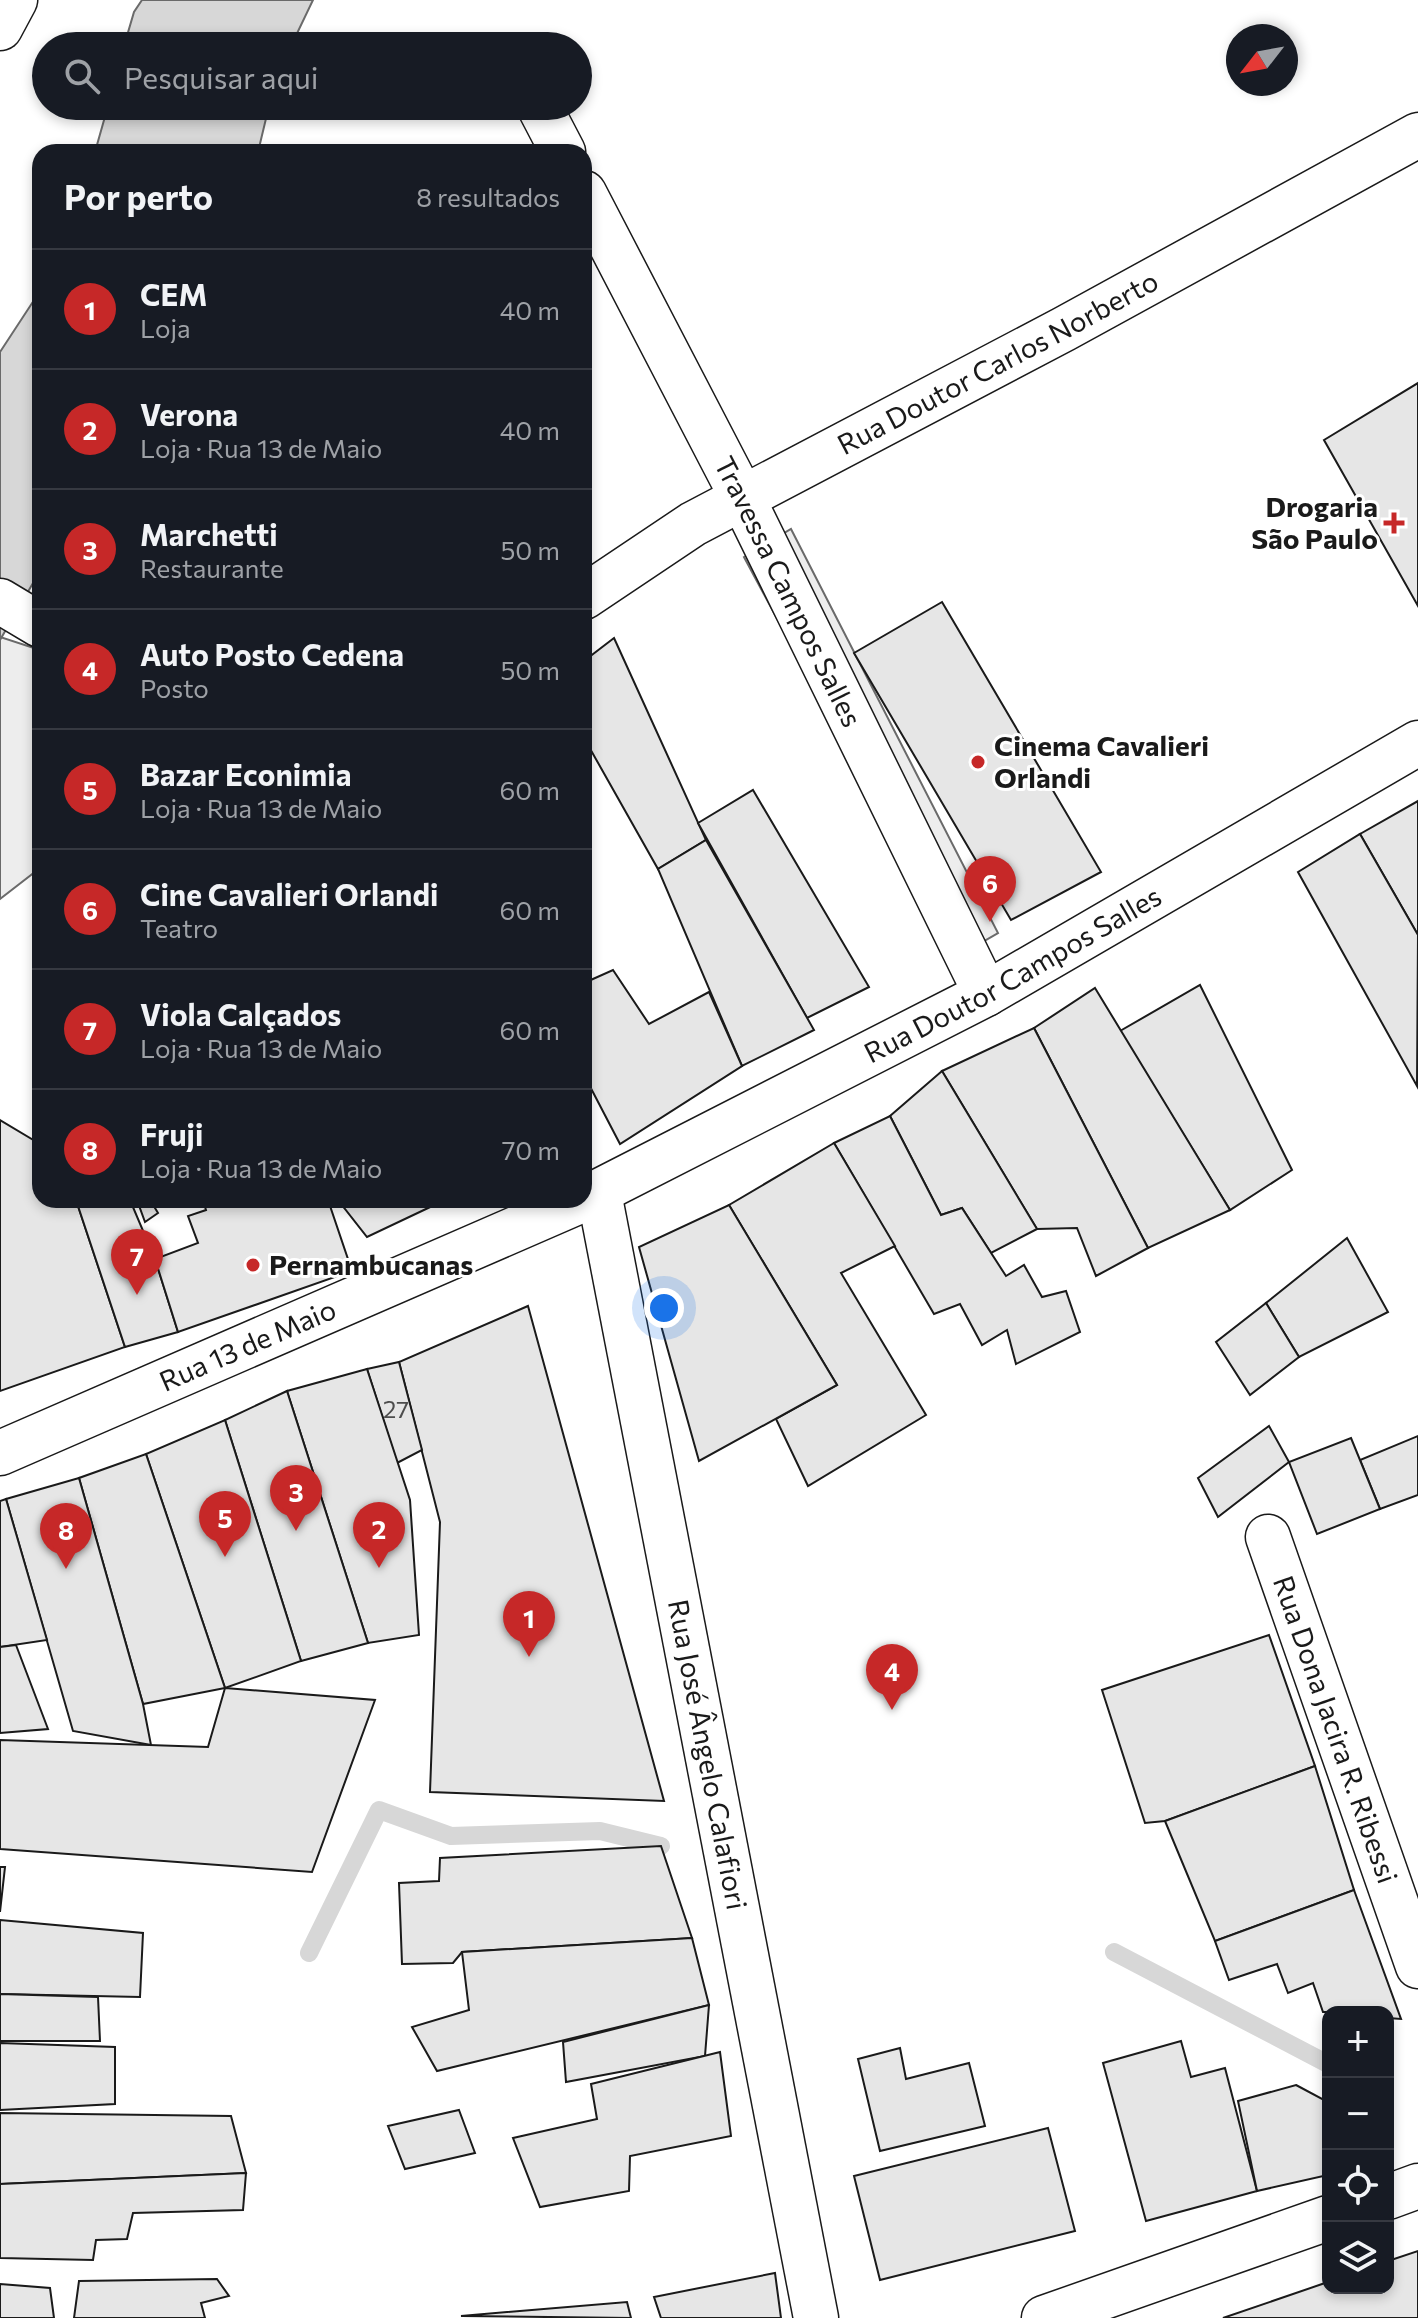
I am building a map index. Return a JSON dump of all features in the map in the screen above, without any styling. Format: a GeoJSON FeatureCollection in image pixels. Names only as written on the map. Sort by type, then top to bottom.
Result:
{"type":"FeatureCollection","features":[{"type":"Feature","properties":{"kind":"street"},"geometry":{"type":"LineString","coordinates":[[0,28],[15,0]]}},
{"type":"Feature","properties":{"kind":"street"},"geometry":{"type":"LineString","coordinates":[[546,120],[559,144]]}},
{"type":"Feature","properties":{"kind":"street","name":"Rua Doutor Carlos Norberto"},"geometry":{"type":"LineString","coordinates":[[592,592],[693,524],[1064,329],[1418,135]]}},
{"type":"Feature","properties":{"kind":"street","name":"Travessa Campos Salles"},"geometry":{"type":"LineString","coordinates":[[592,208],[742,497],[986,994]]}},
{"type":"Feature","properties":{"kind":"street"},"geometry":{"type":"LineString","coordinates":[[0,601],[32,620]]}},
{"type":"Feature","properties":{"kind":"street","name":"Rua Doutor Campos Salles"},"geometry":{"type":"LineString","coordinates":[[592,1189],[986,994],[1418,743]]}},
{"type":"Feature","properties":{"kind":"street","name":"Rua 13 de Maio"},"geometry":{"type":"LineString","coordinates":[[0,1453],[549,1208]]}},
{"type":"Feature","properties":{"kind":"street","name":"Rua José Ângelo Calafiori"},"geometry":{"type":"LineString","coordinates":[[590,1208],[816,2318]]}},
{"type":"Feature","properties":{"kind":"street","name":"Rua Dona Jacira R. Ribessi"},"geometry":{"type":"LineString","coordinates":[[1268,1537],[1418,1966]]}},
{"type":"Feature","properties":{"kind":"street"},"geometry":{"type":"LineString","coordinates":[[1394,2195],[1418,2186]]}},
{"type":"Feature","properties":{"kind":"street"},"geometry":{"type":"LineString","coordinates":[[1044,2318],[1322,2220]]}},
{"type":"Feature","properties":{"kind":"shaded area"},"geometry":{"type":"Polygon","coordinates":[[[142,0],[313,0],[298,32],[128,32],[134,12],[142,0]]]}},
{"type":"Feature","properties":{"kind":"shaded area"},"geometry":{"type":"Polygon","coordinates":[[[104,120],[266,120],[260,144],[97,144],[104,120]]]}},
{"type":"Feature","properties":{"kind":"shaded area"},"geometry":{"type":"Polygon","coordinates":[[[32,303],[32,585],[0,640],[0,352],[32,303]]]}},
{"type":"Feature","properties":{"kind":"shaded area"},"geometry":{"type":"Polygon","coordinates":[[[791,529],[998,933],[958,956],[744,557],[791,529]]]}},
{"type":"Feature","properties":{"kind":"shaded area"},"geometry":{"type":"Polygon","coordinates":[[[0,637],[32,647],[32,874],[0,899],[0,637]]]}},
{"type":"Feature","properties":{"kind":"building","name":"Drogaria São Paulo"},"geometry":{"type":"Polygon","coordinates":[[[1418,383],[1418,606],[1324,440],[1418,383]]]}},
{"type":"Feature","properties":{"kind":"building","name":"Cinema Cavalieri Orlandi"},"geometry":{"type":"Polygon","coordinates":[[[942,602],[1101,872],[1011,920],[854,653],[942,602]]]}},
{"type":"Feature","properties":{"kind":"building"},"geometry":{"type":"Polygon","coordinates":[[[614,638],[706,840],[658,869],[592,752],[592,655],[614,638]]]}},
{"type":"Feature","properties":{"kind":"building"},"geometry":{"type":"Polygon","coordinates":[[[753,790],[869,987],[807,1018],[698,823],[753,790]]]}},
{"type":"Feature","properties":{"kind":"building"},"geometry":{"type":"Polygon","coordinates":[[[1418,801],[1418,935],[1360,834],[1418,801]]]}},
{"type":"Feature","properties":{"kind":"building"},"geometry":{"type":"Polygon","coordinates":[[[1360,834],[1418,935],[1417,1086],[1298,872],[1360,834]]]}},
{"type":"Feature","properties":{"kind":"building"},"geometry":{"type":"Polygon","coordinates":[[[706,840],[814,1030],[742,1066],[658,869],[706,840]]]}},
{"type":"Feature","properties":{"kind":"building"},"geometry":{"type":"Polygon","coordinates":[[[613,970],[649,1024],[709,992],[742,1066],[620,1144],[592,1090],[592,979],[613,970]]]}},
{"type":"Feature","properties":{"kind":"building"},"geometry":{"type":"Polygon","coordinates":[[[1200,985],[1292,1170],[1230,1210],[1120,1031],[1200,985]]]}},
{"type":"Feature","properties":{"kind":"building"},"geometry":{"type":"Polygon","coordinates":[[[1095,988],[1230,1210],[1148,1248],[1034,1028],[1095,988]]]}},
{"type":"Feature","properties":{"kind":"building"},"geometry":{"type":"Polygon","coordinates":[[[1034,1028],[1148,1248],[1096,1276],[1077,1228],[1037,1229],[942,1071],[1034,1028]]]}},
{"type":"Feature","properties":{"kind":"building"},"geometry":{"type":"Polygon","coordinates":[[[942,1071],[1037,1229],[991,1253],[962,1208],[941,1215],[890,1116],[942,1071]]]}},
{"type":"Feature","properties":{"kind":"building"},"geometry":{"type":"Polygon","coordinates":[[[890,1116],[941,1215],[962,1208],[1006,1276],[1024,1265],[1042,1297],[1066,1291],[1080,1332],[1016,1364],[1007,1330],[982,1345],[960,1304],[934,1314],[834,1143],[890,1116]]]}},
{"type":"Feature","properties":{"kind":"building"},"geometry":{"type":"Polygon","coordinates":[[[0,1120],[32,1139],[32,1208],[79,1208],[125,1347],[0,1391],[0,1120]]]}},
{"type":"Feature","properties":{"kind":"building"},"geometry":{"type":"Polygon","coordinates":[[[834,1143],[895,1246],[841,1273],[926,1415],[808,1486],[776,1419],[837,1385],[729,1205],[834,1143]]]}},
{"type":"Feature","properties":{"kind":"building"},"geometry":{"type":"Polygon","coordinates":[[[729,1205],[837,1385],[699,1461],[639,1247],[729,1205]]]}},
{"type":"Feature","properties":{"kind":"building"},"geometry":{"type":"Polygon","coordinates":[[[79,1208],[133,1208],[155,1259],[178,1332],[125,1347],[79,1208]]]}},
{"type":"Feature","properties":{"kind":"building"},"geometry":{"type":"Polygon","coordinates":[[[140,1208],[155,1208],[158,1213],[145,1222],[140,1208]]]}},
{"type":"Feature","properties":{"kind":"building","name":"Pernambucanas"},"geometry":{"type":"Polygon","coordinates":[[[331,1208],[352,1271],[178,1332],[155,1259],[198,1243],[188,1216],[206,1210],[331,1208]]]}},
{"type":"Feature","properties":{"kind":"building"},"geometry":{"type":"Polygon","coordinates":[[[344,1208],[428,1208],[367,1237],[344,1208]]]}},
{"type":"Feature","properties":{"kind":"building"},"geometry":{"type":"Polygon","coordinates":[[[1347,1238],[1388,1312],[1299,1357],[1266,1303],[1347,1238]]]}},
{"type":"Feature","properties":{"kind":"building"},"geometry":{"type":"Polygon","coordinates":[[[1266,1303],[1299,1357],[1250,1395],[1216,1342],[1266,1303]]]}},
{"type":"Feature","properties":{"kind":"building"},"geometry":{"type":"Polygon","coordinates":[[[528,1306],[664,1801],[430,1792],[440,1522],[399,1362],[528,1306]]]}},
{"type":"Feature","properties":{"kind":"building"},"geometry":{"type":"Polygon","coordinates":[[[399,1362],[422,1450],[397,1463],[367,1369],[399,1362]]]}},
{"type":"Feature","properties":{"kind":"building"},"geometry":{"type":"Polygon","coordinates":[[[367,1369],[410,1500],[419,1635],[368,1643],[287,1391],[367,1369]]]}},
{"type":"Feature","properties":{"kind":"building"},"geometry":{"type":"Polygon","coordinates":[[[287,1391],[368,1643],[301,1661],[225,1420],[287,1391]]]}},
{"type":"Feature","properties":{"kind":"building"},"geometry":{"type":"Polygon","coordinates":[[[225,1420],[301,1661],[225,1688],[146,1454],[225,1420]]]}},
{"type":"Feature","properties":{"kind":"building"},"geometry":{"type":"Polygon","coordinates":[[[1269,1426],[1289,1462],[1218,1517],[1198,1478],[1269,1426]]]}},
{"type":"Feature","properties":{"kind":"building"},"geometry":{"type":"Polygon","coordinates":[[[1418,1436],[1418,1495],[1380,1509],[1360,1460],[1418,1436]]]}},
{"type":"Feature","properties":{"kind":"building"},"geometry":{"type":"Polygon","coordinates":[[[1351,1438],[1380,1509],[1317,1534],[1289,1462],[1351,1438]]]}},
{"type":"Feature","properties":{"kind":"building"},"geometry":{"type":"Polygon","coordinates":[[[146,1454],[225,1688],[143,1704],[79,1478],[146,1454]]]}},
{"type":"Feature","properties":{"kind":"building"},"geometry":{"type":"Polygon","coordinates":[[[79,1478],[143,1704],[151,1745],[73,1731],[6,1499],[79,1478]]]}},
{"type":"Feature","properties":{"kind":"building"},"geometry":{"type":"Polygon","coordinates":[[[6,1499],[47,1640],[0,1647],[0,1501],[6,1499]]]}},
{"type":"Feature","properties":{"kind":"building"},"geometry":{"type":"Polygon","coordinates":[[[1269,1635],[1315,1766],[1165,1821],[1145,1823],[1102,1690],[1269,1635]]]}},
{"type":"Feature","properties":{"kind":"building"},"geometry":{"type":"Polygon","coordinates":[[[16,1645],[48,1729],[0,1733],[0,1647],[16,1645]]]}},
{"type":"Feature","properties":{"kind":"building"},"geometry":{"type":"Polygon","coordinates":[[[225,1688],[375,1700],[312,1872],[0,1849],[0,1740],[208,1747],[225,1688]]]}},
{"type":"Feature","properties":{"kind":"building"},"geometry":{"type":"Polygon","coordinates":[[[1315,1766],[1354,1890],[1215,1941],[1165,1821],[1315,1766]]]}},
{"type":"Feature","properties":{"kind":"building"},"geometry":{"type":"Polygon","coordinates":[[[661,1846],[692,1938],[462,1952],[453,1963],[402,1964],[399,1883],[439,1881],[440,1858],[661,1846]]]}},
{"type":"Feature","properties":{"kind":"building"},"geometry":{"type":"Polygon","coordinates":[[[0,1867],[5,1867],[0,1912],[0,1867]]]}},
{"type":"Feature","properties":{"kind":"building"},"geometry":{"type":"Polygon","coordinates":[[[1354,1890],[1401,2019],[1394,2018],[1394,2006],[1322,2006],[1322,2009],[1313,1983],[1288,1993],[1277,1964],[1229,1980],[1215,1941],[1354,1890]]]}},
{"type":"Feature","properties":{"kind":"building"},"geometry":{"type":"Polygon","coordinates":[[[0,1920],[143,1933],[140,1997],[0,1994],[0,1920]]]}},
{"type":"Feature","properties":{"kind":"building"},"geometry":{"type":"Polygon","coordinates":[[[692,1938],[709,2005],[437,2071],[412,2027],[469,2010],[462,1952],[692,1938]]]}},
{"type":"Feature","properties":{"kind":"building"},"geometry":{"type":"Polygon","coordinates":[[[0,1994],[98,1997],[100,2041],[0,2041],[0,1994]]]}},
{"type":"Feature","properties":{"kind":"building"},"geometry":{"type":"Polygon","coordinates":[[[709,2005],[705,2056],[566,2082],[563,2042],[709,2005]]]}},
{"type":"Feature","properties":{"kind":"building"},"geometry":{"type":"Polygon","coordinates":[[[1181,2041],[1191,2077],[1225,2068],[1257,2191],[1146,2221],[1103,2063],[1181,2041]]]}},
{"type":"Feature","properties":{"kind":"building"},"geometry":{"type":"Polygon","coordinates":[[[0,2043],[115,2047],[115,2104],[0,2110],[0,2043]]]}},
{"type":"Feature","properties":{"kind":"building"},"geometry":{"type":"Polygon","coordinates":[[[900,2048],[906,2079],[969,2063],[985,2126],[880,2151],[858,2059],[900,2048]]]}},
{"type":"Feature","properties":{"kind":"building"},"geometry":{"type":"Polygon","coordinates":[[[720,2052],[731,2136],[630,2156],[629,2191],[540,2207],[513,2138],[597,2119],[591,2084],[720,2052]]]}},
{"type":"Feature","properties":{"kind":"building"},"geometry":{"type":"Polygon","coordinates":[[[1296,2085],[1322,2099],[1322,2176],[1257,2191],[1238,2101],[1296,2085]]]}},
{"type":"Feature","properties":{"kind":"building"},"geometry":{"type":"Polygon","coordinates":[[[459,2110],[475,2153],[405,2169],[388,2126],[459,2110]]]}},
{"type":"Feature","properties":{"kind":"building"},"geometry":{"type":"Polygon","coordinates":[[[0,2113],[231,2116],[246,2173],[0,2184],[0,2113]]]}},
{"type":"Feature","properties":{"kind":"building"},"geometry":{"type":"Polygon","coordinates":[[[1048,2128],[1075,2231],[880,2280],[854,2176],[1048,2128]]]}},
{"type":"Feature","properties":{"kind":"building"},"geometry":{"type":"Polygon","coordinates":[[[246,2173],[243,2210],[133,2213],[127,2239],[96,2240],[93,2260],[0,2258],[0,2184],[246,2173]]]}},
{"type":"Feature","properties":{"kind":"building"},"geometry":{"type":"Polygon","coordinates":[[[1418,2251],[1418,2318],[1223,2318],[1322,2284],[1322,2294],[1394,2294],[1394,2259],[1418,2251]]]}},
{"type":"Feature","properties":{"kind":"building"},"geometry":{"type":"Polygon","coordinates":[[[775,2273],[781,2318],[661,2318],[654,2297],[775,2273]]]}},
{"type":"Feature","properties":{"kind":"building"},"geometry":{"type":"Polygon","coordinates":[[[217,2279],[229,2296],[201,2303],[205,2318],[74,2318],[79,2281],[217,2279]]]}},
{"type":"Feature","properties":{"kind":"building"},"geometry":{"type":"Polygon","coordinates":[[[0,2284],[50,2288],[54,2318],[0,2318],[0,2284]]]}},
{"type":"Feature","properties":{"kind":"building"},"geometry":{"type":"Polygon","coordinates":[[[627,2302],[631,2318],[461,2316],[627,2302]]]}},
{"type":"Feature","properties":{"kind":"waterway"},"geometry":{"type":"LineString","coordinates":[[309,1953],[379,1810],[451,1836],[600,1831],[661,1846]]}},
{"type":"Feature","properties":{"kind":"waterway"},"geometry":{"type":"LineString","coordinates":[[1114,1952],[1322,2061]]}},
{"type":"Feature","properties":{"kind":"place","name":"Drogaria São Paulo"},"geometry":{"type":"Point","coordinates":[1394,523]}},
{"type":"Feature","properties":{"kind":"place","name":"Cinema Cavalieri Orlandi"},"geometry":{"type":"Point","coordinates":[978,762]}},
{"type":"Feature","properties":{"kind":"place","name":"Cine Cavalieri Orlandi"},"geometry":{"type":"Point","coordinates":[990,922]}},
{"type":"Feature","properties":{"kind":"place","name":"Pernambucanas"},"geometry":{"type":"Point","coordinates":[253,1265]}},
{"type":"Feature","properties":{"kind":"place","name":"Viola Calçados"},"geometry":{"type":"Point","coordinates":[137,1295]}},
{"type":"Feature","properties":{"kind":"place","name":"Marchetti"},"geometry":{"type":"Point","coordinates":[296,1531]}},
{"type":"Feature","properties":{"kind":"place","name":"Bazar Econimia"},"geometry":{"type":"Point","coordinates":[225,1557]}},
{"type":"Feature","properties":{"kind":"place","name":"Verona"},"geometry":{"type":"Point","coordinates":[379,1568]}},
{"type":"Feature","properties":{"kind":"place","name":"Fruji"},"geometry":{"type":"Point","coordinates":[66,1569]}},
{"type":"Feature","properties":{"kind":"place","name":"CEM"},"geometry":{"type":"Point","coordinates":[529,1657]}},
{"type":"Feature","properties":{"kind":"place","name":"Auto Posto Cedena"},"geometry":{"type":"Point","coordinates":[892,1710]}}]}
